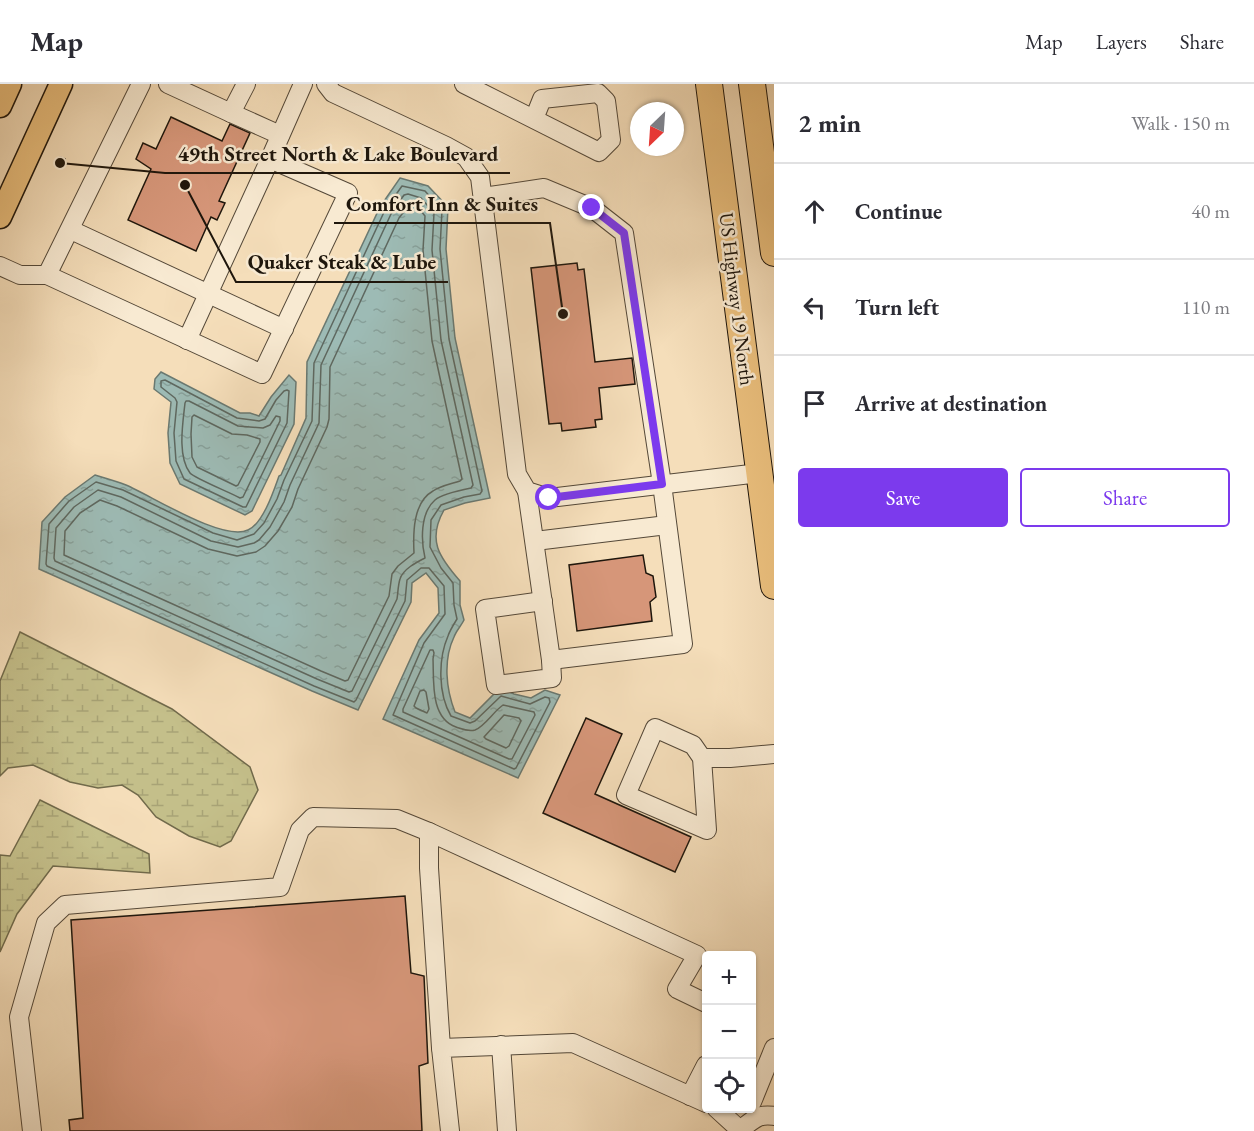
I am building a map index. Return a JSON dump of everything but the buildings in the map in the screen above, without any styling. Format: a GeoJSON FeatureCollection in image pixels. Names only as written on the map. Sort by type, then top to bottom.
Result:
{"type":"FeatureCollection","features":[{"type":"Feature","properties":{"kind":"highway","name":"US Highway 19 North"},"geometry":{"type":"LineString","coordinates":[[709,84],[774,586]]}},
{"type":"Feature","properties":{"kind":"highway"},"geometry":{"type":"LineString","coordinates":[[752,84],[774,253]]}},
{"type":"Feature","properties":{"kind":"main road"},"geometry":{"type":"LineString","coordinates":[[0,106],[10,84]]}},
{"type":"Feature","properties":{"kind":"main road"},"geometry":{"type":"LineString","coordinates":[[0,217],[61,84]]}},
{"type":"Feature","properties":{"kind":"street"},"geometry":{"type":"LineString","coordinates":[[48,275],[141,84]]}},
{"type":"Feature","properties":{"kind":"street"},"geometry":{"type":"LineString","coordinates":[[168,84],[280,135]]}},
{"type":"Feature","properties":{"kind":"street"},"geometry":{"type":"LineString","coordinates":[[231,113],[246,84]]}},
{"type":"Feature","properties":{"kind":"street"},"geometry":{"type":"LineString","coordinates":[[187,339],[303,84]]}},
{"type":"Feature","properties":{"kind":"street"},"geometry":{"type":"LineString","coordinates":[[326,84],[333,93],[466,157],[480,177],[517,474],[527,491],[535,541],[551,660],[552,678],[496,685],[484,609],[543,601]]}},
{"type":"Feature","properties":{"kind":"street"},"geometry":{"type":"LineString","coordinates":[[464,84],[534,119]]}},
{"type":"Feature","properties":{"kind":"street"},"geometry":{"type":"LineString","coordinates":[[0,266],[20,275],[48,275],[262,374],[348,193],[270,159]]}},
{"type":"Feature","properties":{"kind":"street"},"geometry":{"type":"LineString","coordinates":[[483,197],[544,188],[592,208],[624,233],[662,484],[683,644],[551,660]]}},
{"type":"Feature","properties":{"kind":"street"},"geometry":{"type":"LineString","coordinates":[[70,230],[284,329]]}},
{"type":"Feature","properties":{"kind":"street"},"geometry":{"type":"LineString","coordinates":[[527,491],[549,498],[759,472]]}},
{"type":"Feature","properties":{"kind":"street"},"geometry":{"type":"LineString","coordinates":[[535,541],[668,525]]}},
{"type":"Feature","properties":{"kind":"street"},"geometry":{"type":"LineString","coordinates":[[656,728],[693,745],[702,758],[707,830],[626,795],[656,728]]}},
{"type":"Feature","properties":{"kind":"street"},"geometry":{"type":"LineString","coordinates":[[702,758],[774,754]]}},
{"type":"Feature","properties":{"kind":"street"},"geometry":{"type":"LineString","coordinates":[[32,1131],[19,1017],[46,923],[65,905],[280,887],[300,830],[313,817],[397,819],[697,955],[676,988],[702,1001]]}},
{"type":"Feature","properties":{"kind":"street"},"geometry":{"type":"LineString","coordinates":[[429,832],[429,868],[441,1048],[450,1131]]}},
{"type":"Feature","properties":{"kind":"street"},"geometry":{"type":"LineString","coordinates":[[441,1048],[573,1043],[698,1100],[702,1082]]}},
{"type":"Feature","properties":{"kind":"street"},"geometry":{"type":"LineString","coordinates":[[501,1046],[507,1131]]}},
{"type":"Feature","properties":{"kind":"street"},"geometry":{"type":"LineString","coordinates":[[756,1092],[774,1048]]}},
{"type":"Feature","properties":{"kind":"street"},"geometry":{"type":"LineString","coordinates":[[721,1113],[740,1130]]}},
{"type":"Feature","properties":{"kind":"street"},"geometry":{"type":"LineString","coordinates":[[740,1130],[747,1113]]}},
{"type":"Feature","properties":{"kind":"street"},"geometry":{"type":"LineString","coordinates":[[740,1130],[758,1116],[774,1116]]}},
{"type":"Feature","properties":{"kind":"green space"},"geometry":{"type":"Polygon","coordinates":[[[20,632],[172,709],[250,767],[258,790],[231,841],[220,847],[189,836],[156,817],[138,795],[122,785],[98,788],[70,782],[33,765],[8,768],[0,776],[0,681],[20,632]]]}},
{"type":"Feature","properties":{"kind":"green space"},"geometry":{"type":"Polygon","coordinates":[[[40,800],[149,854],[150,873],[53,866],[17,914],[0,952],[0,855],[10,856],[40,800]]]}},
{"type":"Feature","properties":{"kind":"water"},"geometry":{"type":"Polygon","coordinates":[[[400,178],[428,186],[448,207],[446,249],[455,338],[490,498],[444,510],[436,530],[441,556],[460,581],[460,605],[464,620],[455,635],[448,655],[447,674],[452,703],[455,712],[470,718],[500,688],[531,698],[545,690],[560,695],[518,778],[383,719],[419,640],[439,613],[438,588],[426,573],[412,583],[411,602],[358,710],[39,569],[42,522],[65,497],[95,475],[126,485],[187,516],[222,530],[237,532],[253,527],[267,506],[306,418],[307,362],[380,207],[400,178]]]}},
{"type":"Feature","properties":{"kind":"water"},"geometry":{"type":"Polygon","coordinates":[[[161,372],[240,413],[259,416],[289,375],[296,382],[294,424],[252,511],[245,515],[180,484],[170,463],[168,433],[171,402],[154,389],[155,379],[161,372]]]}},
{"type":"Feature","properties":{"kind":"place","name":"49th Street North & Lake Boulevard"},"geometry":{"type":"Point","coordinates":[60,163]}},
{"type":"Feature","properties":{"kind":"place","name":"Quaker Steak & Lube"},"geometry":{"type":"Point","coordinates":[185,185]}},
{"type":"Feature","properties":{"kind":"place","name":"Comfort Inn & Suites"},"geometry":{"type":"Point","coordinates":[563,314]}},
{"type":"Feature","properties":{"kind":"route"},"geometry":{"type":"LineString","coordinates":[[549,498],[662,484],[624,233],[592,208]]}}]}
